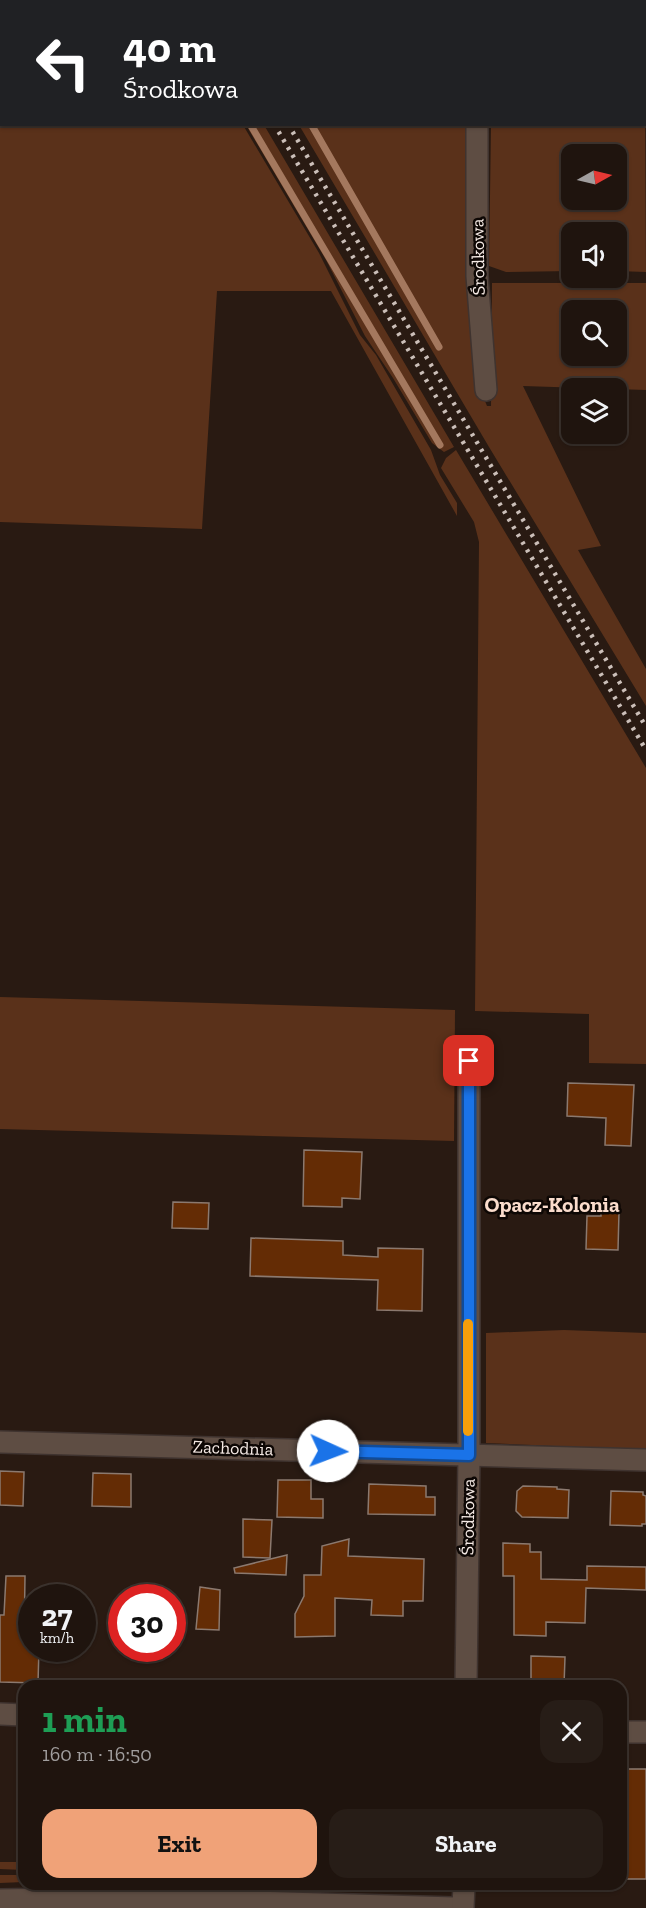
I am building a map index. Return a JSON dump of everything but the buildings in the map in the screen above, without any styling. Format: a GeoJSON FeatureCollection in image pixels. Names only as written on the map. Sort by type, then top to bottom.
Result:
{"type":"FeatureCollection","features":[{"type":"Feature","properties":{"kind":"street","name":"Środkowa"},"geometry":{"type":"LineString","coordinates":[[477,126],[477,276],[486,390]]}},
{"type":"Feature","properties":{"kind":"street","name":"Środkowa"},"geometry":{"type":"LineString","coordinates":[[466,1680],[469,1455],[469,1061]]}},
{"type":"Feature","properties":{"kind":"street","name":"Zachodnia"},"geometry":{"type":"LineString","coordinates":[[0,1442],[646,1460]]}},
{"type":"Feature","properties":{"kind":"street"},"geometry":{"type":"LineString","coordinates":[[0,1714],[18,1715]]}},
{"type":"Feature","properties":{"kind":"street"},"geometry":{"type":"LineString","coordinates":[[627,1732],[646,1732]]}},
{"type":"Feature","properties":{"kind":"street"},"geometry":{"type":"LineString","coordinates":[[464,1890],[464,1908]]}},
{"type":"Feature","properties":{"kind":"street"},"geometry":{"type":"LineString","coordinates":[[0,1900],[116,1898],[454,1908]]}},
{"type":"Feature","properties":{"kind":"shaded area"},"geometry":{"type":"Polygon","coordinates":[[[0,126],[244,126],[319,253],[360,335],[376,355],[431,450],[440,475],[457,503],[457,516],[331,291],[217,291],[202,529],[0,522],[0,126]]]}},
{"type":"Feature","properties":{"kind":"shaded area"},"geometry":{"type":"Polygon","coordinates":[[[247,126],[265,126],[454,447],[444,452],[432,443],[365,336],[326,260],[247,126]]]}},
{"type":"Feature","properties":{"kind":"shaded area"},"geometry":{"type":"Polygon","coordinates":[[[300,126],[472,126],[481,391],[487,406],[491,406],[492,283],[561,283],[561,288],[627,288],[627,283],[646,283],[646,390],[627,389],[627,378],[561,378],[561,387],[523,386],[601,546],[578,550],[646,669],[646,706],[489,447],[300,126]]]}},
{"type":"Feature","properties":{"kind":"shaded area"},"geometry":{"type":"Polygon","coordinates":[[[491,126],[645,126],[646,272],[627,271],[627,222],[561,222],[561,271],[506,272],[489,266],[491,126]]]}},
{"type":"Feature","properties":{"kind":"shaded area"},"geometry":{"type":"Polygon","coordinates":[[[456,450],[646,768],[646,1064],[589,1063],[589,1014],[475,1011],[479,542],[474,522],[441,468],[446,458],[456,450]]]}},
{"type":"Feature","properties":{"kind":"shaded area"},"geometry":{"type":"Polygon","coordinates":[[[0,997],[455,1010],[454,1141],[0,1129],[0,997]]]}},
{"type":"Feature","properties":{"kind":"shaded area"},"geometry":{"type":"Polygon","coordinates":[[[564,1330],[646,1333],[646,1450],[486,1443],[486,1333],[564,1330]]]}},
{"type":"Feature","properties":{"kind":"shaded area"},"geometry":{"type":"Polygon","coordinates":[[[0,1862],[18,1862],[18,1870],[0,1869],[0,1862]]]}},
{"type":"Feature","properties":{"kind":"shaded area"},"geometry":{"type":"Polygon","coordinates":[[[0,1875],[18,1875],[18,1882],[0,1883],[0,1875]]]}},
{"type":"Feature","properties":{"kind":"waterway"},"geometry":{"type":"LineString","coordinates":[[251,126],[440,445]]}},
{"type":"Feature","properties":{"kind":"waterway"},"geometry":{"type":"LineString","coordinates":[[312,126],[439,347]]}},
{"type":"Feature","properties":{"kind":"railway"},"geometry":{"type":"LineString","coordinates":[[275,126],[646,750]]}},
{"type":"Feature","properties":{"kind":"railway"},"geometry":{"type":"LineString","coordinates":[[289,126],[646,727]]}},
{"type":"Feature","properties":{"kind":"slow traffic"},"geometry":{"type":"LineString","coordinates":[[468,1324],[468,1431]]}},
{"type":"Feature","properties":{"kind":"district","name":"Opacz-Kolonia"},"geometry":{"type":"Point","coordinates":[552,1205]}},
{"type":"Feature","properties":{"kind":"route"},"geometry":{"type":"LineString","coordinates":[[328,1451],[469,1455],[469,1061]]}}]}
